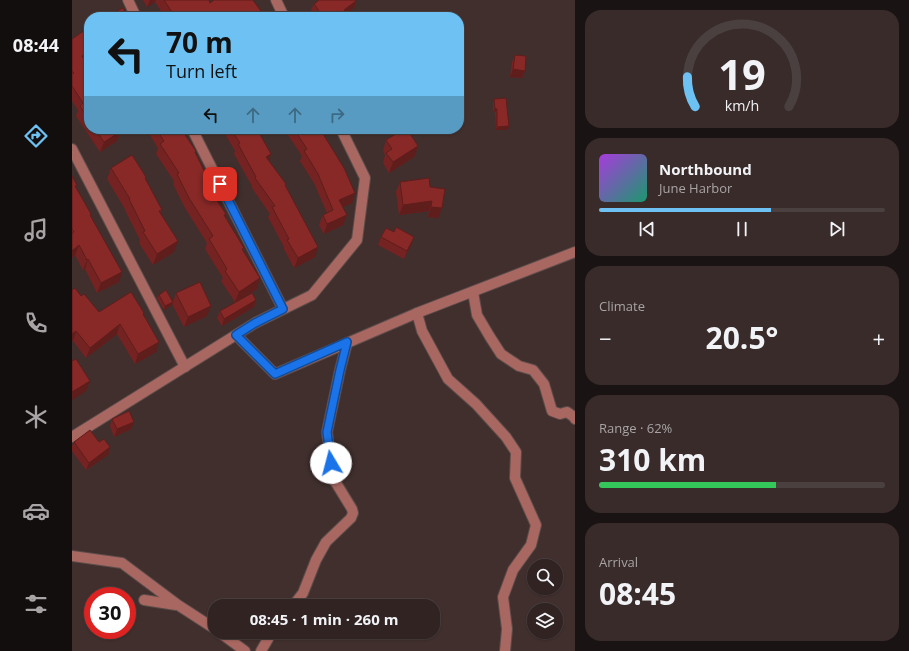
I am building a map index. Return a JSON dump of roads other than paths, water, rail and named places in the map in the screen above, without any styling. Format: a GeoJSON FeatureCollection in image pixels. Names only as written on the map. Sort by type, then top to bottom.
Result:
{"type":"FeatureCollection","features":[{"type":"Feature","properties":{"kind":"street"},"geometry":{"type":"LineString","coordinates":[[128,0],[134,12]]}},
{"type":"Feature","properties":{"kind":"street"},"geometry":{"type":"LineString","coordinates":[[276,0],[282,12]]}},
{"type":"Feature","properties":{"kind":"street"},"geometry":{"type":"LineString","coordinates":[[195,134],[283,309]]}},
{"type":"Feature","properties":{"kind":"street"},"geometry":{"type":"LineString","coordinates":[[72,437],[255,323],[312,295],[357,240],[365,178],[343,134]]}},
{"type":"Feature","properties":{"kind":"street"},"geometry":{"type":"LineString","coordinates":[[72,149],[185,367]]}},
{"type":"Feature","properties":{"kind":"street"},"geometry":{"type":"LineString","coordinates":[[236,335],[275,374],[418,313],[575,252]]}},
{"type":"Feature","properties":{"kind":"street"},"geometry":{"type":"LineString","coordinates":[[472,292],[477,315],[501,354],[519,366],[533,370],[544,384],[552,411],[560,414],[567,412],[575,419]]}},
{"type":"Feature","properties":{"kind":"street"},"geometry":{"type":"LineString","coordinates":[[418,313],[422,331],[448,379],[476,404],[506,437],[516,452],[515,478],[536,525],[531,545],[513,570],[503,597],[507,629],[505,651]]}},
{"type":"Feature","properties":{"kind":"street"},"geometry":{"type":"LineString","coordinates":[[298,599],[303,593],[316,560],[326,542],[351,518],[353,513],[333,478],[327,432],[347,342]]}},
{"type":"Feature","properties":{"kind":"street"},"geometry":{"type":"LineString","coordinates":[[72,556],[122,563],[178,605],[208,624]]}},
{"type":"Feature","properties":{"kind":"street"},"geometry":{"type":"LineString","coordinates":[[144,600],[178,605]]}},
{"type":"Feature","properties":{"kind":"street"},"geometry":{"type":"LineString","coordinates":[[229,639],[245,651]]}},
{"type":"Feature","properties":{"kind":"street"},"geometry":{"type":"LineString","coordinates":[[261,651],[268,639]]}}]}
